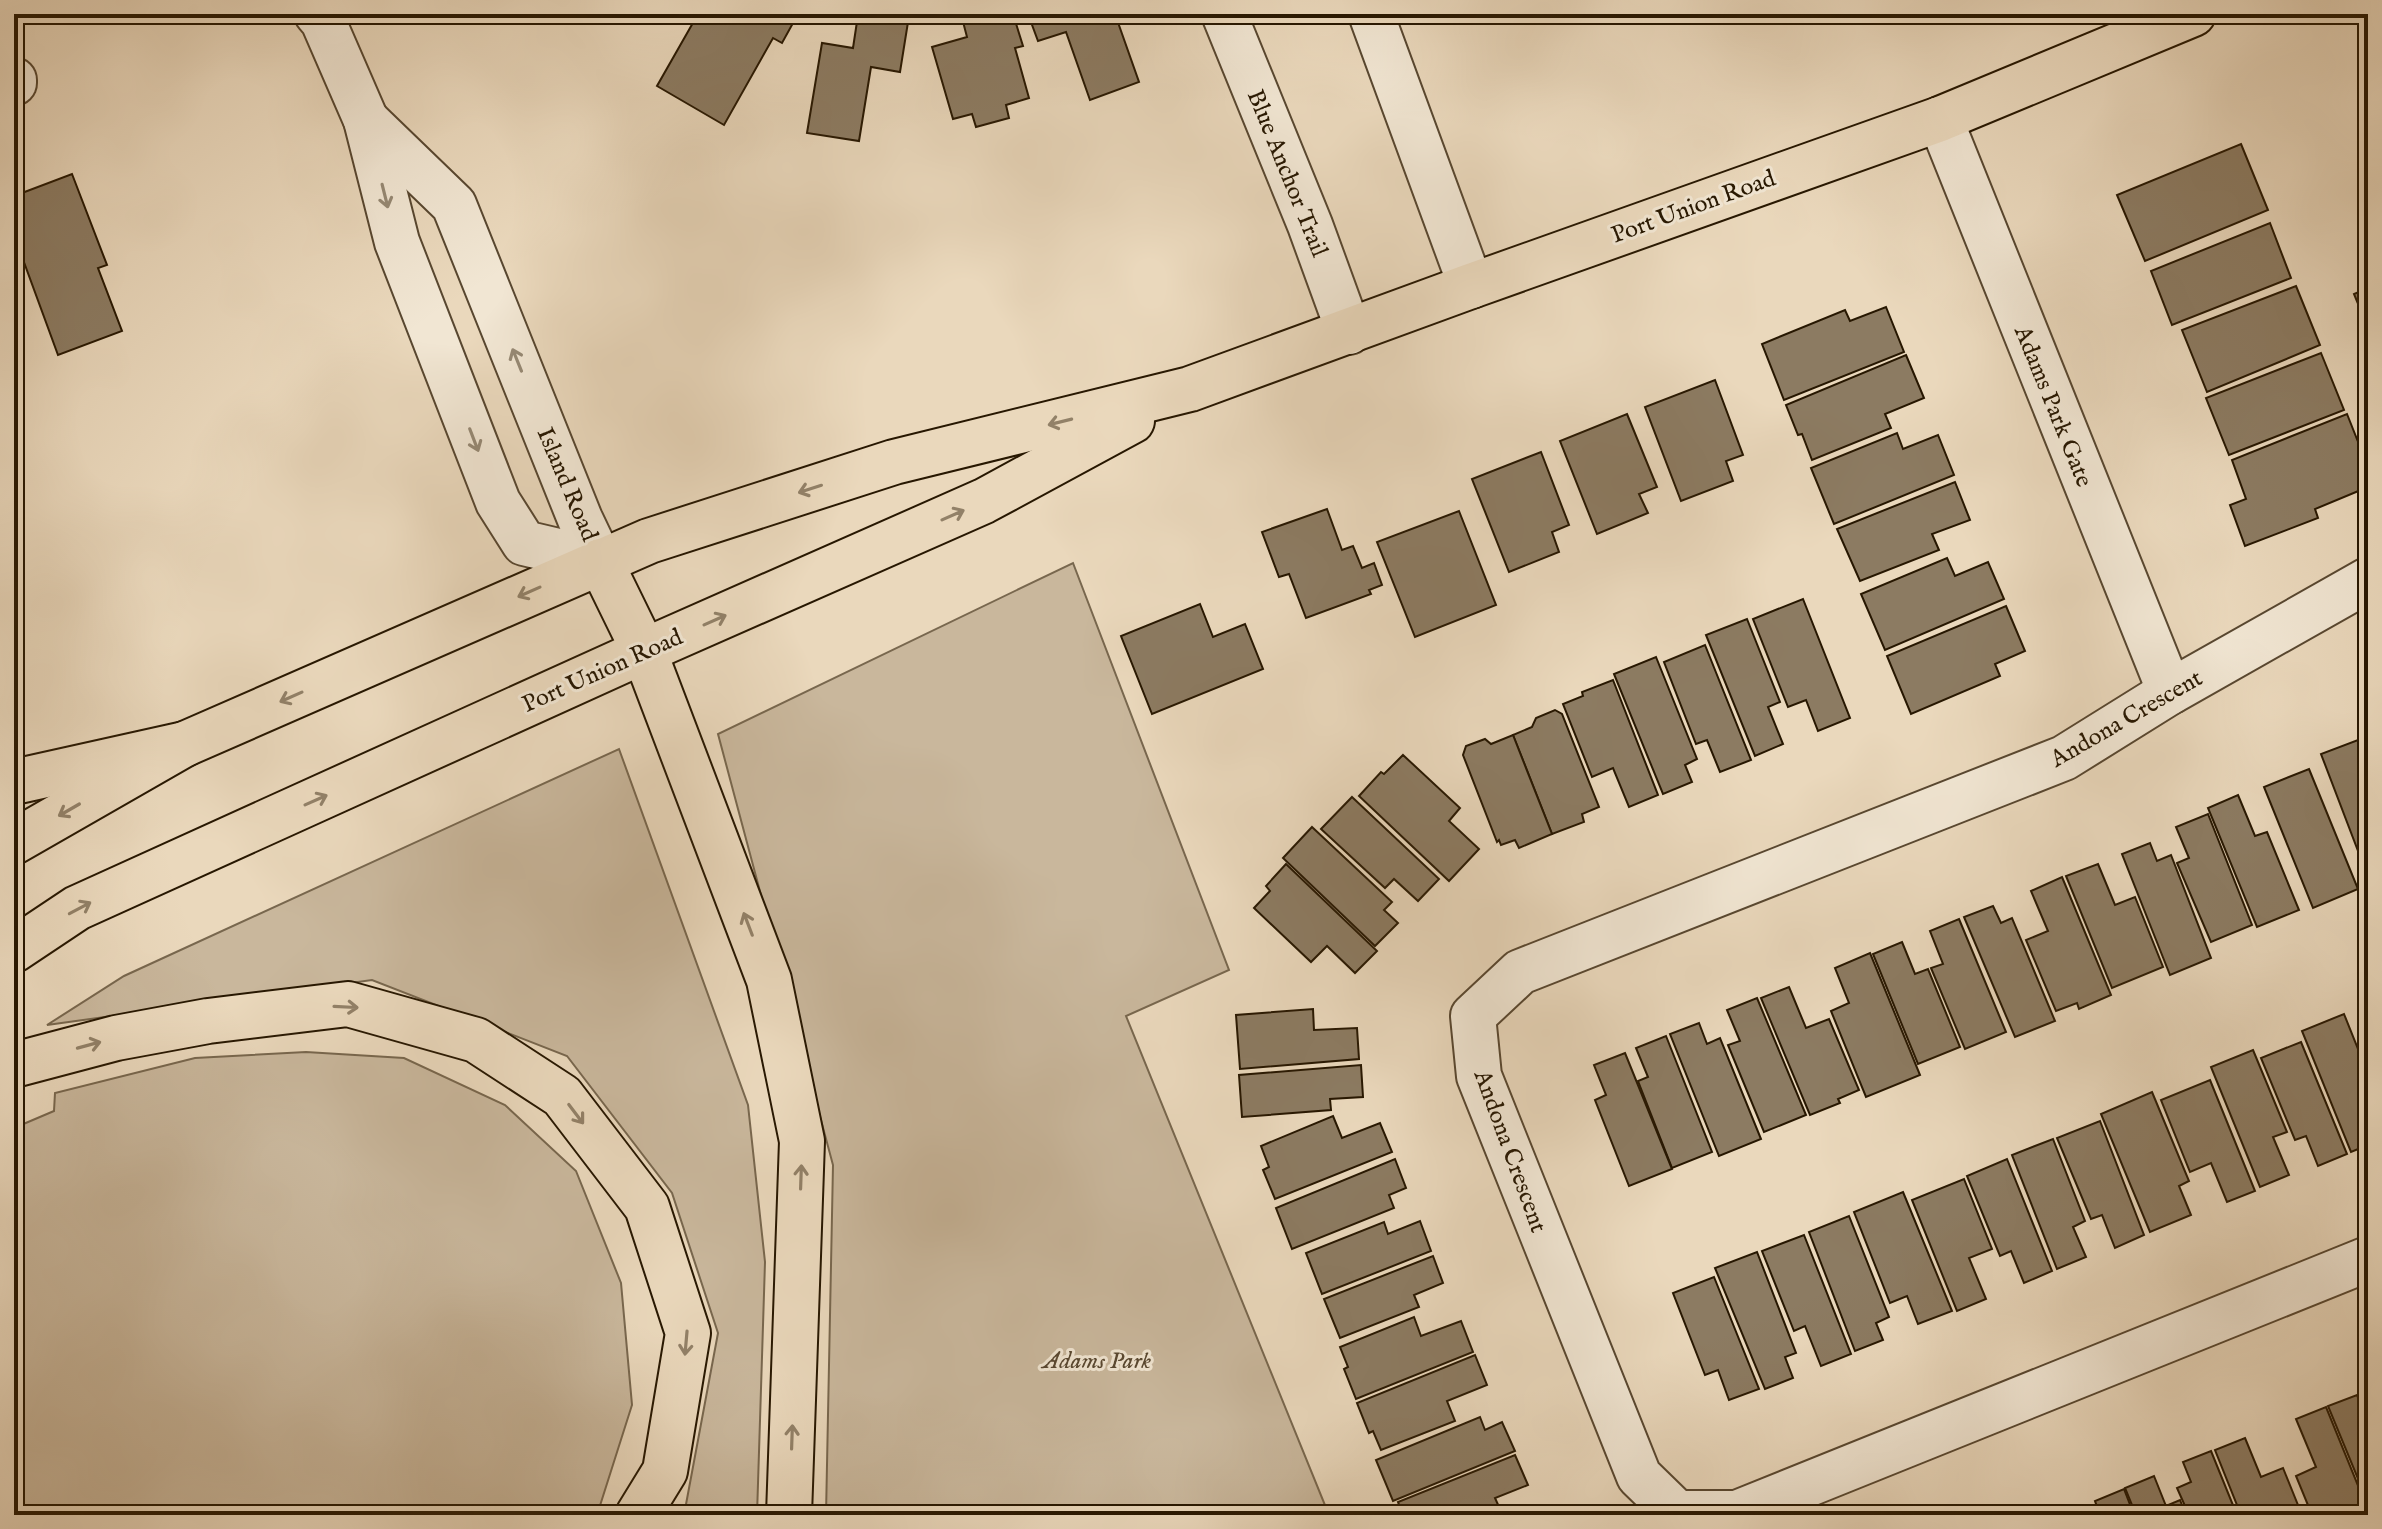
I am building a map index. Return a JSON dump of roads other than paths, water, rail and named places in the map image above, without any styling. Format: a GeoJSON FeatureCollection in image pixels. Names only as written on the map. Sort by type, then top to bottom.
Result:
{"type":"FeatureCollection","features":[{"type":"Feature","properties":{"kind":"main road","name":"Port Union Road"},"geometry":{"type":"LineString","coordinates":[[14,842],[185,744],[649,541],[894,462],[1190,389],[1940,119],[2193,14]]}},
{"type":"Feature","properties":{"kind":"main road","name":"Port Union Road"},"geometry":{"type":"LineString","coordinates":[[14,950],[77,908],[984,501],[1190,389]]}},
{"type":"Feature","properties":{"kind":"main road"},"geometry":{"type":"LineString","coordinates":[[600,561],[644,651],[769,980],[802,1141],[789,1515]]}},
{"type":"Feature","properties":{"kind":"main road"},"geometry":{"type":"LineString","coordinates":[[14,782],[185,744]]}},
{"type":"Feature","properties":{"kind":"main road"},"geometry":{"type":"LineString","coordinates":[[14,1065],[132,1035],[208,1021],[348,1004],[476,1040],[562,1096],[647,1207],[688,1333],[665,1471],[638,1515]]}},
{"type":"Feature","properties":{"kind":"street","name":"Island Road"},"geometry":{"type":"LineString","coordinates":[[317,14],[323,21],[366,120],[397,242],[498,502],[524,543],[600,561]]}},
{"type":"Feature","properties":{"kind":"street","name":"Blue Anchor Trail"},"geometry":{"type":"LineString","coordinates":[[1224,14],[1310,225],[1349,332]]}},
{"type":"Feature","properties":{"kind":"street"},"geometry":{"type":"LineString","coordinates":[[1371,14],[1471,286]]}},
{"type":"Feature","properties":{"kind":"street","name":"Adams Park Gate"},"geometry":{"type":"LineString","coordinates":[[1940,119],[2170,692]]}},
{"type":"Feature","properties":{"kind":"street","name":"Island Road"},"geometry":{"type":"LineString","coordinates":[[366,120],[454,205],[580,519],[600,561]]}},
{"type":"Feature","properties":{"kind":"street","name":"Andona Crescent"},"geometry":{"type":"LineString","coordinates":[[2368,580],[2170,692],[2064,758],[1520,972],[1473,1016],[1479,1076],[1639,1476],[1677,1513],[1737,1513],[2368,1259]]}},
{"type":"Feature","properties":{"kind":"park label","name":"Adams Park"},"geometry":{"type":"Point","coordinates":[1097,1360]}}]}
